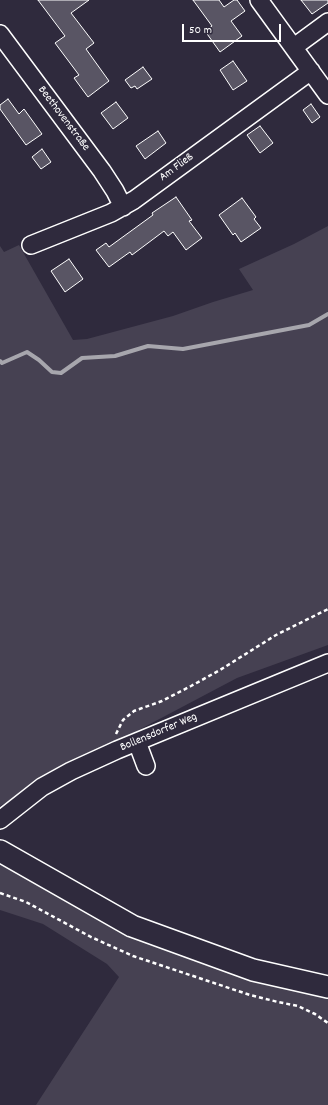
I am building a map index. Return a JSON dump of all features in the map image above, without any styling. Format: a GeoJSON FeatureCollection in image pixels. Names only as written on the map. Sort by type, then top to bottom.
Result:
{"type":"FeatureCollection","features":[{"type":"Feature","properties":{"kind":"main road"},"geometry":{"type":"LineString","coordinates":[[1,851],[132,926],[253,970],[328,987]]}},
{"type":"Feature","properties":{"kind":"street"},"geometry":{"type":"LineString","coordinates":[[259,0],[328,95]]}},
{"type":"Feature","properties":{"kind":"street"},"geometry":{"type":"LineString","coordinates":[[294,47],[328,22]]}},
{"type":"Feature","properties":{"kind":"street","name":"Beethovenstraße"},"geometry":{"type":"LineString","coordinates":[[0,34],[102,171],[123,207]]}},
{"type":"Feature","properties":{"kind":"street","name":"Am Fließ"},"geometry":{"type":"LineString","coordinates":[[31,245],[123,207],[311,71]]}},
{"type":"Feature","properties":{"kind":"street","name":"Bollensdorfer Weg"},"geometry":{"type":"LineString","coordinates":[[0,820],[42,787],[71,771],[117,750],[328,663]]}},
{"type":"Feature","properties":{"kind":"street"},"geometry":{"type":"LineString","coordinates":[[137,742],[146,766]]}},
{"type":"Feature","properties":{"kind":"path"},"geometry":{"type":"LineString","coordinates":[[117,750],[116,735],[118,728],[129,714],[162,701],[191,686],[276,636],[328,609]]}},
{"type":"Feature","properties":{"kind":"path"},"geometry":{"type":"LineString","coordinates":[[0,893],[26,902],[133,956],[250,995],[298,1006],[315,1014],[328,1023]]}},
{"type":"Feature","properties":{"kind":"shaded area"},"geometry":{"type":"Polygon","coordinates":[[[328,226],[328,645],[237,678],[61,771],[0,806],[0,246],[4,252],[19,245],[73,340],[87,339],[173,316],[253,290],[239,269],[294,244],[328,226]]]}},
{"type":"Feature","properties":{"kind":"shaded area"},"geometry":{"type":"Polygon","coordinates":[[[0,863],[88,914],[132,934],[328,996],[328,1105],[36,1105],[119,977],[107,964],[43,924],[0,910],[0,863]]]}},
{"type":"Feature","properties":{"kind":"building"},"geometry":{"type":"Polygon","coordinates":[[[38,0],[89,0],[71,13],[94,43],[86,49],[109,81],[88,97],[74,78],[79,75],[55,43],[65,36],[38,0]]]}},
{"type":"Feature","properties":{"kind":"building"},"geometry":{"type":"Polygon","coordinates":[[[193,0],[219,0],[224,7],[234,0],[237,0],[245,11],[231,21],[242,36],[220,52],[205,31],[212,26],[193,0]]]}},
{"type":"Feature","properties":{"kind":"building"},"geometry":{"type":"Polygon","coordinates":[[[301,0],[328,0],[328,3],[312,14],[301,0]]]}},
{"type":"Feature","properties":{"kind":"building"},"geometry":{"type":"Polygon","coordinates":[[[233,61],[247,81],[233,90],[220,70],[233,61]]]}},
{"type":"Feature","properties":{"kind":"building"},"geometry":{"type":"Polygon","coordinates":[[[143,67],[152,79],[137,89],[135,86],[131,88],[125,80],[143,67]]]}},
{"type":"Feature","properties":{"kind":"building"},"geometry":{"type":"Polygon","coordinates":[[[8,99],[19,114],[24,109],[42,134],[26,145],[0,109],[0,105],[8,99]]]}},
{"type":"Feature","properties":{"kind":"building"},"geometry":{"type":"Polygon","coordinates":[[[116,102],[128,118],[113,129],[101,113],[116,102]]]}},
{"type":"Feature","properties":{"kind":"building"},"geometry":{"type":"Polygon","coordinates":[[[311,104],[320,117],[312,123],[303,110],[311,104]]]}},
{"type":"Feature","properties":{"kind":"building"},"geometry":{"type":"Polygon","coordinates":[[[260,126],[273,143],[260,153],[247,135],[260,126]]]}},
{"type":"Feature","properties":{"kind":"building"},"geometry":{"type":"Polygon","coordinates":[[[158,131],[166,143],[145,159],[136,146],[158,131]]]}},
{"type":"Feature","properties":{"kind":"building"},"geometry":{"type":"Polygon","coordinates":[[[42,149],[51,162],[41,169],[32,157],[42,149]]]}},
{"type":"Feature","properties":{"kind":"building"},"geometry":{"type":"Polygon","coordinates":[[[176,197],[192,220],[189,221],[202,238],[186,250],[173,232],[168,236],[164,231],[132,255],[130,252],[109,267],[96,250],[106,243],[109,247],[153,215],[152,213],[176,197]]]}},
{"type":"Feature","properties":{"kind":"building"},"geometry":{"type":"Polygon","coordinates":[[[242,198],[256,217],[254,219],[261,228],[241,242],[235,233],[233,235],[219,215],[242,198]]]}},
{"type":"Feature","properties":{"kind":"building"},"geometry":{"type":"Polygon","coordinates":[[[69,259],[83,279],[65,292],[51,271],[69,259]]]}},
{"type":"Feature","properties":{"kind":"waterway"},"geometry":{"type":"LineString","coordinates":[[0,361],[2,363],[27,352],[39,360],[52,372],[61,373],[82,358],[115,356],[148,346],[183,349],[309,325],[328,314]]}}]}
